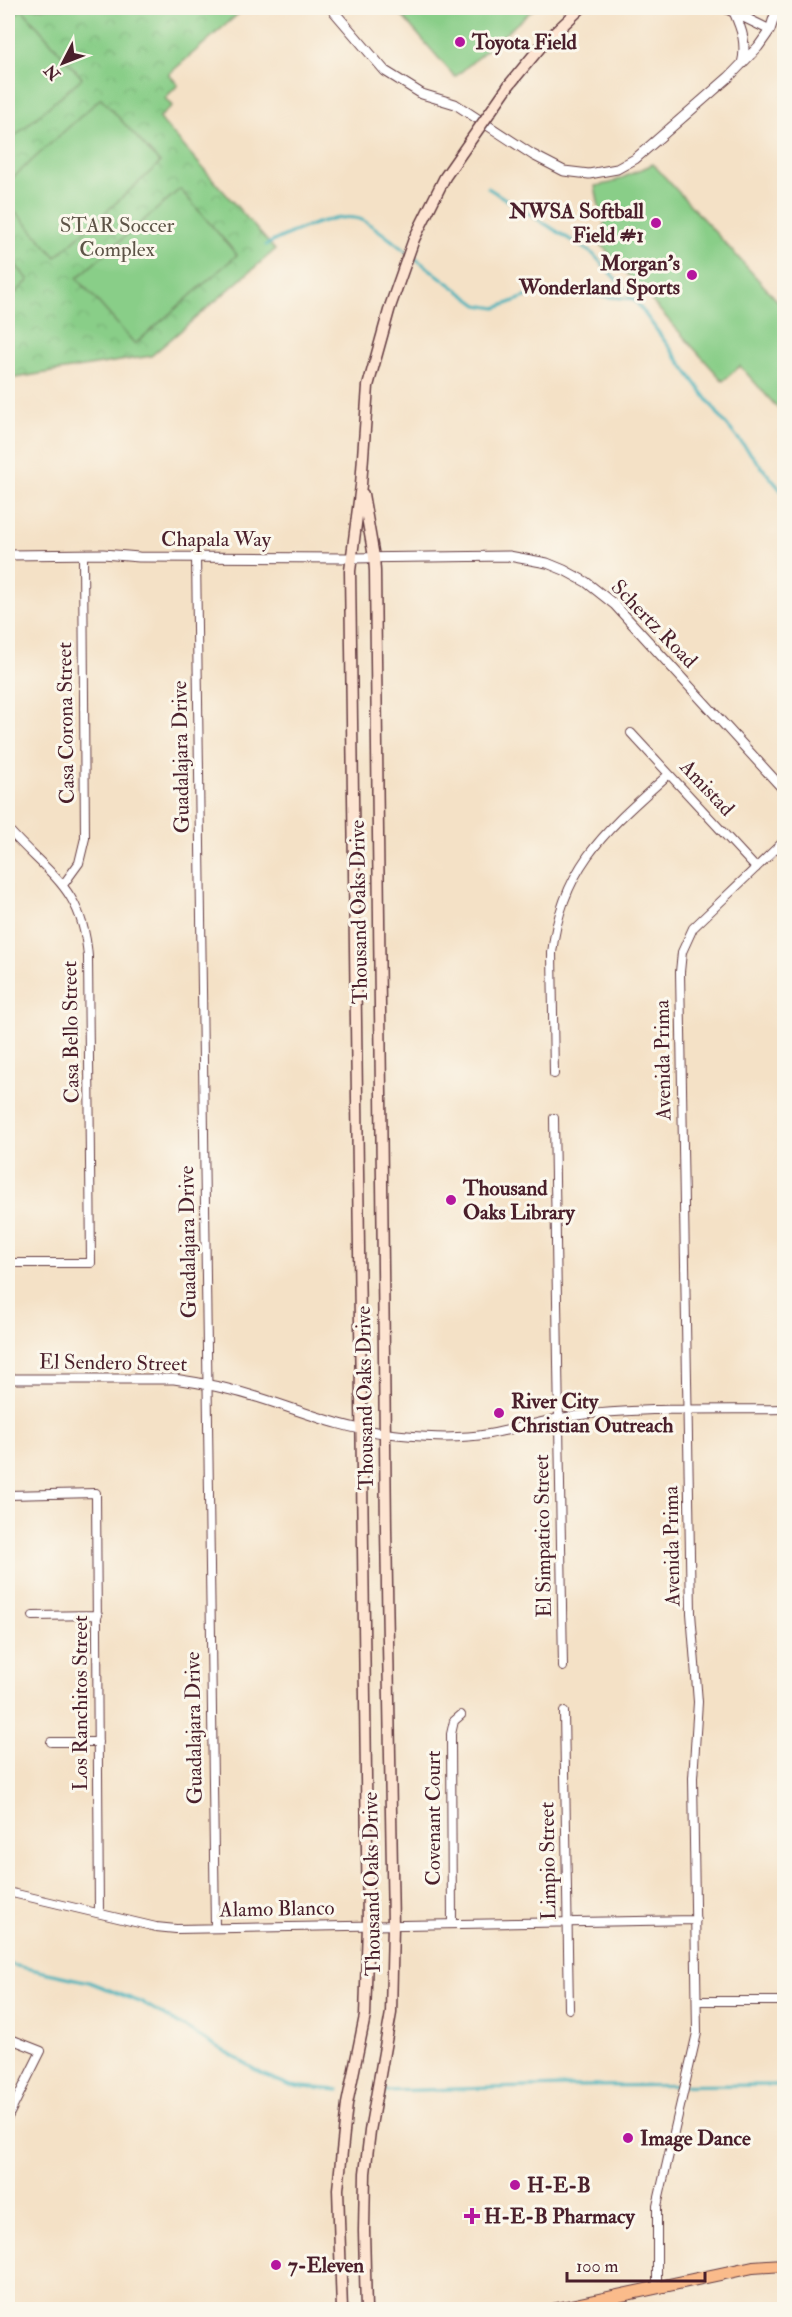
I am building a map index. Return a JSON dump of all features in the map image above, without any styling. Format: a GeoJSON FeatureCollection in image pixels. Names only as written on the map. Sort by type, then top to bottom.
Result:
{"type":"FeatureCollection","features":[{"type":"Feature","properties":{"kind":"main road","name":"Thousand Oaks Drive"},"geometry":{"type":"LineString","coordinates":[[342,2310],[338,2189],[347,2104],[365,2016],[368,1925],[350,558],[361,485],[368,386],[390,307],[414,239],[445,177],[509,85],[543,44],[582,8]]}},
{"type":"Feature","properties":{"kind":"main road","name":"Thousand Oaks Drive"},"geometry":{"type":"LineString","coordinates":[[361,485],[374,557],[384,1433],[393,1926],[391,2013],[370,2131],[365,2173],[366,2310]]}},
{"type":"Feature","properties":{"kind":"main road"},"geometry":{"type":"LineString","coordinates":[[552,2310],[753,2267],[784,2265]]}},
{"type":"Feature","properties":{"kind":"street"},"geometry":{"type":"LineString","coordinates":[[331,8],[385,71],[422,94],[455,104],[533,155],[564,171],[589,174],[617,169],[635,159],[742,65],[770,30],[777,8]]}},
{"type":"Feature","properties":{"kind":"street"},"geometry":{"type":"LineString","coordinates":[[730,10],[750,11],[761,8]]}},
{"type":"Feature","properties":{"kind":"street"},"geometry":{"type":"LineString","coordinates":[[730,10],[744,38],[745,53],[742,65]]}},
{"type":"Feature","properties":{"kind":"street"},"geometry":{"type":"LineString","coordinates":[[730,10],[770,30]]}},
{"type":"Feature","properties":{"kind":"street","name":"Chapala Way"},"geometry":{"type":"LineString","coordinates":[[8,555],[350,558]]}},
{"type":"Feature","properties":{"kind":"street","name":"Casa Corona Street"},"geometry":{"type":"LineString","coordinates":[[63,885],[79,862],[85,838],[82,555]]}},
{"type":"Feature","properties":{"kind":"street","name":"Guadalajara Drive"},"geometry":{"type":"LineString","coordinates":[[196,556],[215,1928]]}},
{"type":"Feature","properties":{"kind":"street","name":"Schertz Road"},"geometry":{"type":"LineString","coordinates":[[350,558],[508,556],[547,563],[586,582],[615,605],[784,790]]}},
{"type":"Feature","properties":{"kind":"street","name":"Amistad"},"geometry":{"type":"LineString","coordinates":[[631,733],[756,868]]}},
{"type":"Feature","properties":{"kind":"street"},"geometry":{"type":"LineString","coordinates":[[554,1074],[552,952],[557,923],[566,893],[581,865],[600,839],[669,774]]}},
{"type":"Feature","properties":{"kind":"street","name":"Casa Bello Street"},"geometry":{"type":"LineString","coordinates":[[8,829],[72,896],[82,920],[88,957],[91,1263],[8,1263]]}},
{"type":"Feature","properties":{"kind":"street","name":"Avenida Prima"},"geometry":{"type":"LineString","coordinates":[[657,2287],[657,2206],[697,2033],[693,1778],[698,1702],[691,1613],[680,972],[682,952],[693,928],[784,842]]}},
{"type":"Feature","properties":{"kind":"street","name":"El Simpatico Street"},"geometry":{"type":"LineString","coordinates":[[554,1118],[563,1667]]}},
{"type":"Feature","properties":{"kind":"street","name":"El Sendero Street"},"geometry":{"type":"LineString","coordinates":[[8,1379],[174,1380],[208,1385],[262,1398],[307,1415],[360,1430],[426,1437],[488,1434],[559,1418],[613,1413],[784,1409]]}},
{"type":"Feature","properties":{"kind":"street","name":"Los Ranchitos Street"},"geometry":{"type":"LineString","coordinates":[[8,1495],[96,1493],[99,1913]]}},
{"type":"Feature","properties":{"kind":"street"},"geometry":{"type":"LineString","coordinates":[[33,1616],[98,1615]]}},
{"type":"Feature","properties":{"kind":"street","name":"Limpio Street"},"geometry":{"type":"LineString","coordinates":[[564,1712],[569,2009]]}},
{"type":"Feature","properties":{"kind":"street","name":"Covenant Court"},"geometry":{"type":"LineString","coordinates":[[452,1924],[451,1734],[454,1721],[461,1714]]}},
{"type":"Feature","properties":{"kind":"street"},"geometry":{"type":"LineString","coordinates":[[51,1742],[98,1742]]}},
{"type":"Feature","properties":{"kind":"street","name":"Alamo Blanco"},"geometry":{"type":"LineString","coordinates":[[8,1892],[156,1927],[195,1930],[696,1920]]}},
{"type":"Feature","properties":{"kind":"street"},"geometry":{"type":"LineString","coordinates":[[697,2001],[784,2001]]}},
{"type":"Feature","properties":{"kind":"street"},"geometry":{"type":"LineString","coordinates":[[8,2038],[41,2051],[8,2117]]}},
{"type":"Feature","properties":{"kind":"green space","name":"STAR Soccer Complex"},"geometry":{"type":"Polygon","coordinates":[[[8,8],[245,8],[169,74],[178,85],[165,98],[172,106],[159,118],[275,250],[151,356],[8,379],[8,8]]]}},
{"type":"Feature","properties":{"kind":"green space","name":"Toyota Field"},"geometry":{"type":"Polygon","coordinates":[[[395,8],[535,8],[455,77],[395,8]]]}},
{"type":"Feature","properties":{"kind":"green space"},"geometry":{"type":"Polygon","coordinates":[[[22,9],[82,78],[8,142],[8,21],[22,9]]]}},
{"type":"Feature","properties":{"kind":"green space"},"geometry":{"type":"Polygon","coordinates":[[[101,98],[160,163],[56,257],[8,203],[8,182],[101,98]]]}},
{"type":"Feature","properties":{"kind":"green space","name":"Morgan’s Wonderland Sports"},"geometry":{"type":"Polygon","coordinates":[[[653,164],[784,308],[784,415],[740,366],[723,381],[599,242],[605,221],[600,212],[595,186],[611,183],[653,164]]]}},
{"type":"Feature","properties":{"kind":"green space"},"geometry":{"type":"Polygon","coordinates":[[[180,189],[237,255],[135,344],[77,278],[180,189]]]}},
{"type":"Feature","properties":{"kind":"green space"},"geometry":{"type":"Polygon","coordinates":[[[8,257],[29,280],[8,300],[8,257]]]}},
{"type":"Feature","properties":{"kind":"waterway"},"geometry":{"type":"LineString","coordinates":[[488,188],[593,254],[634,299],[721,418],[784,494]]}},
{"type":"Feature","properties":{"kind":"waterway"},"geometry":{"type":"LineString","coordinates":[[266,245],[314,224],[328,220],[354,218],[370,224],[407,252]]}},
{"type":"Feature","properties":{"kind":"waterway"},"geometry":{"type":"LineString","coordinates":[[412,256],[478,305],[496,308],[541,291],[634,299]]}},
{"type":"Feature","properties":{"kind":"waterway"},"geometry":{"type":"LineString","coordinates":[[8,1964],[89,1982],[145,2004],[264,2075],[291,2086],[339,2090]]}},
{"type":"Feature","properties":{"kind":"waterway"},"geometry":{"type":"LineString","coordinates":[[385,2091],[563,2086],[784,2085]]}},
{"type":"Feature","properties":{"kind":"place","name":"Toyota Field"},"geometry":{"type":"Point","coordinates":[460,42]}},
{"type":"Feature","properties":{"kind":"place","name":"NWSA Softball Field #1"},"geometry":{"type":"Point","coordinates":[656,223]}},
{"type":"Feature","properties":{"kind":"place","name":"Morgan’s Wonderland Sports"},"geometry":{"type":"Point","coordinates":[692,275]}},
{"type":"Feature","properties":{"kind":"place","name":"Thousand Oaks Library"},"geometry":{"type":"Point","coordinates":[451,1200]}},
{"type":"Feature","properties":{"kind":"place","name":"River City Christian Outreach"},"geometry":{"type":"Point","coordinates":[499,1413]}},
{"type":"Feature","properties":{"kind":"place","name":"Image Dance"},"geometry":{"type":"Point","coordinates":[628,2138]}},
{"type":"Feature","properties":{"kind":"place","name":"H-E-B"},"geometry":{"type":"Point","coordinates":[515,2185]}},
{"type":"Feature","properties":{"kind":"place","name":"H-E-B Pharmacy"},"geometry":{"type":"Point","coordinates":[472,2216]}},
{"type":"Feature","properties":{"kind":"place","name":"7-Eleven"},"geometry":{"type":"Point","coordinates":[276,2265]}}]}
